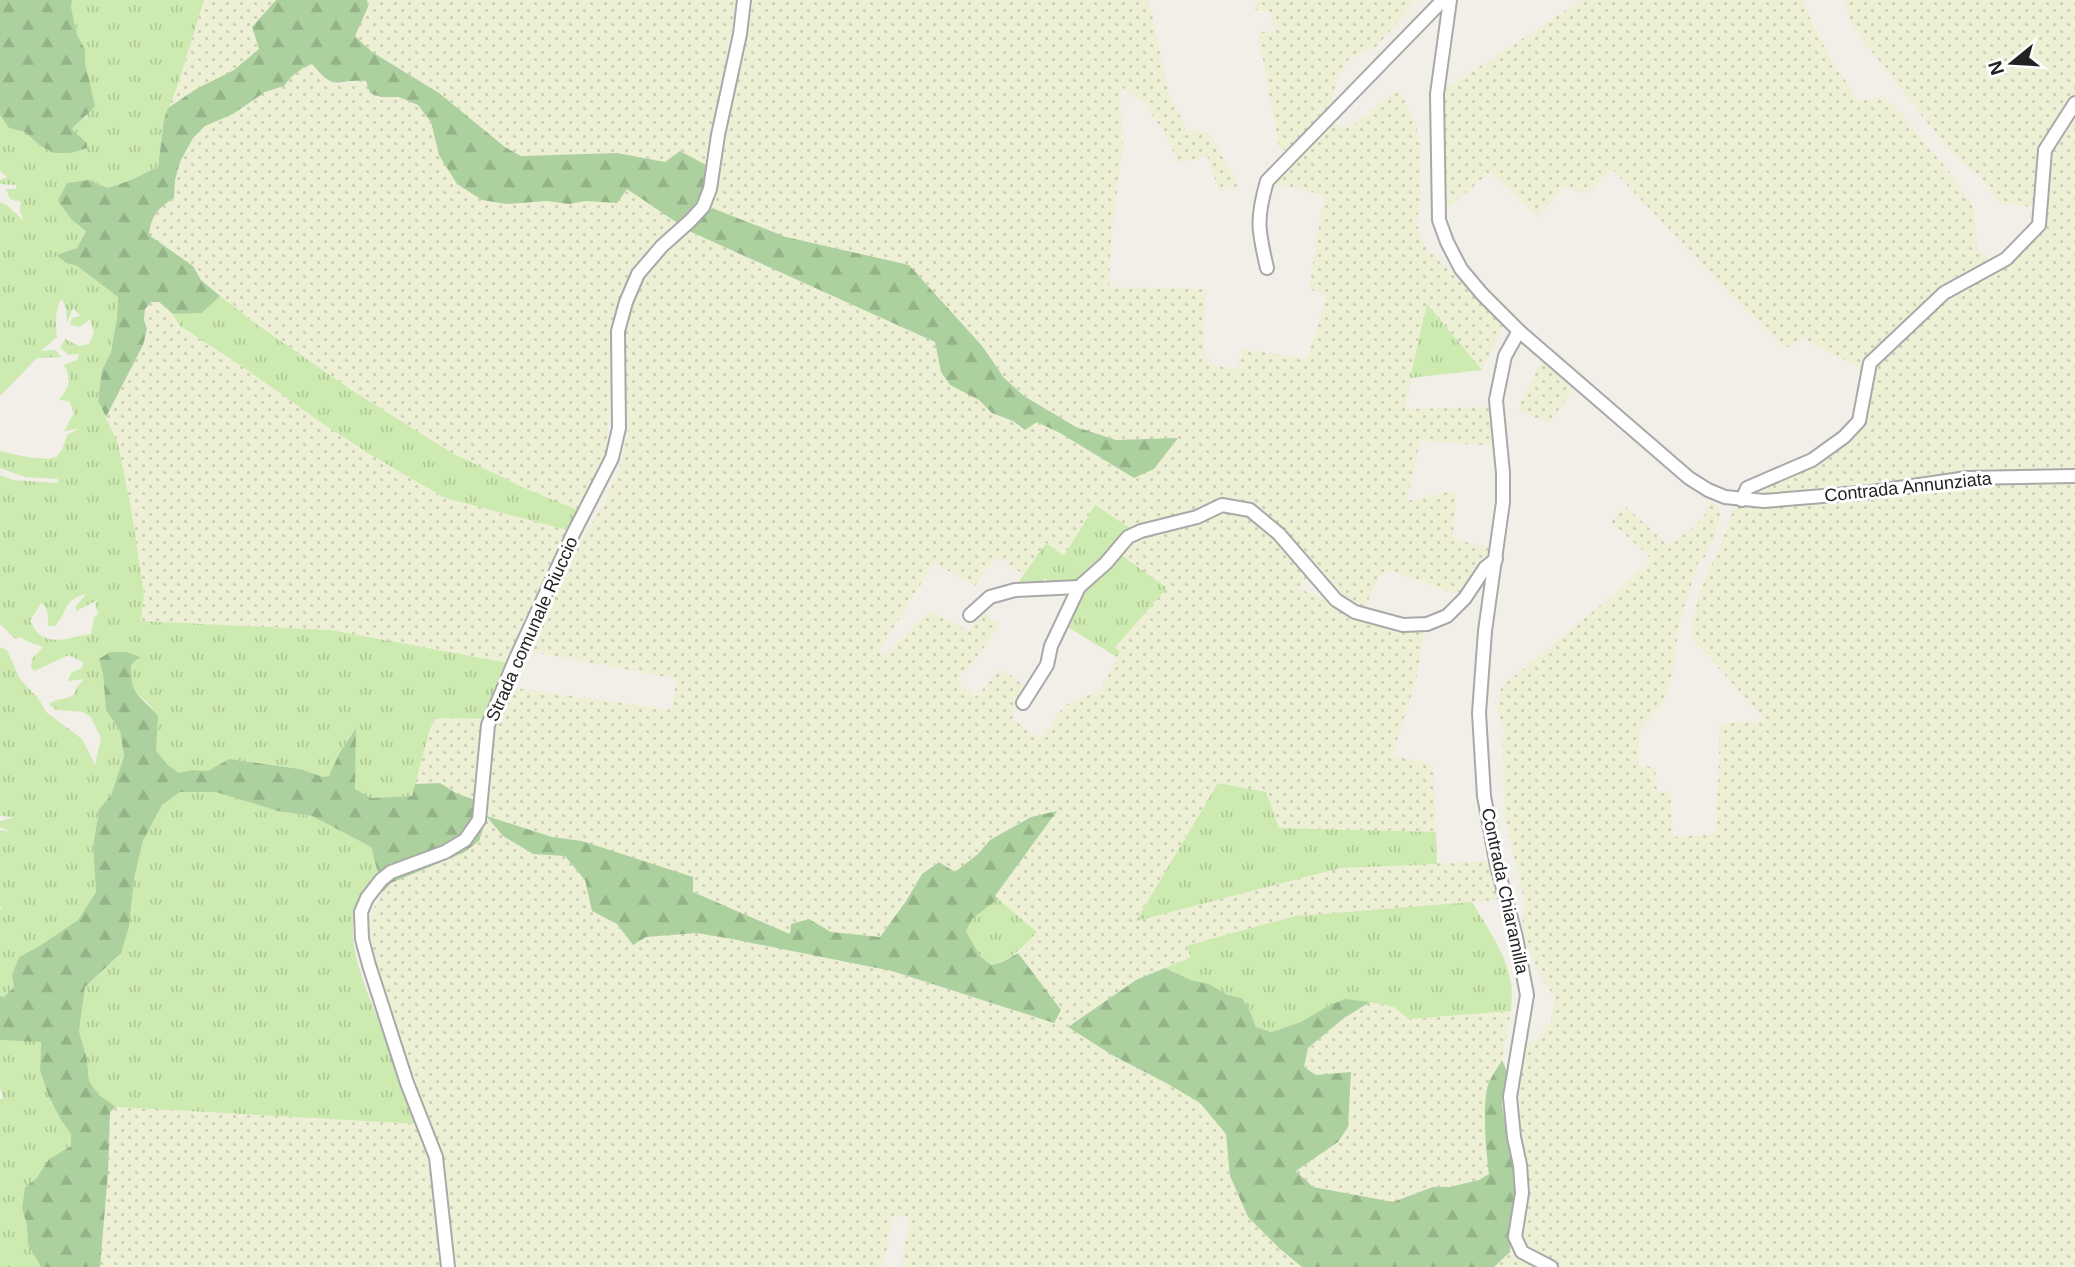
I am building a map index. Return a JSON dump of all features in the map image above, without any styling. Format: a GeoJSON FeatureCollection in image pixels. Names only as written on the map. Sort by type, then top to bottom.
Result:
{"type":"FeatureCollection","features":[{"type":"Feature","properties":{"kind":"street","name":"Strada comunale Riuccio"},"geometry":{"type":"LineString","coordinates":[[448,1267],[436,1157],[407,1083],[369,965],[362,939],[361,912],[367,898],[391,872],[445,852],[465,840],[479,820],[488,725],[516,658],[612,458],[619,428],[618,331],[626,302],[638,274],[662,246],[703,207],[710,190],[744,0]]}},
{"type":"Feature","properties":{"kind":"street"},"geometry":{"type":"LineString","coordinates":[[1267,268],[1259,233],[1259,208],[1267,181],[1443,0]]}},
{"type":"Feature","properties":{"kind":"street"},"geometry":{"type":"LineString","coordinates":[[1450,0],[1437,93],[1439,220],[1461,269],[1519,331]]}},
{"type":"Feature","properties":{"kind":"street"},"geometry":{"type":"LineString","coordinates":[[1742,500],[1747,488],[1812,460],[1844,437],[1859,421],[1870,363],[1944,293],[2006,259],[2039,225],[2045,150],[2075,103]]}},
{"type":"Feature","properties":{"kind":"street","name":"Contrada Annunziata"},"geometry":{"type":"LineString","coordinates":[[1519,331],[1689,478],[1725,497],[1764,501],[1871,492],[1967,478],[2075,476]]}},
{"type":"Feature","properties":{"kind":"street","name":"Contrada Chiaramilla"},"geometry":{"type":"LineString","coordinates":[[1519,331],[1505,356],[1496,400],[1503,502],[1485,631],[1479,713],[1484,796],[1527,995],[1510,1097],[1522,1193],[1515,1237],[1522,1252],[1550,1267]]}},
{"type":"Feature","properties":{"kind":"street"},"geometry":{"type":"LineString","coordinates":[[1023,703],[1047,665],[1051,646],[1079,587],[1106,563],[1128,537],[1141,531],[1197,517],[1222,505],[1250,510],[1279,534],[1336,600],[1355,612],[1403,625],[1427,624],[1447,616],[1465,598],[1485,568],[1496,559]]}},
{"type":"Feature","properties":{"kind":"street"},"geometry":{"type":"LineString","coordinates":[[970,615],[990,597],[1015,590],[1079,587]]}},
{"type":"Feature","properties":{"kind":"green space"},"geometry":{"type":"Polygon","coordinates":[[[0,0],[72,0],[77,35],[85,49],[85,63],[95,106],[72,129],[87,143],[87,148],[71,153],[55,153],[39,145],[25,132],[9,128],[0,115],[0,0]]]}},
{"type":"Feature","properties":{"kind":"green space"},"geometry":{"type":"Polygon","coordinates":[[[72,0],[204,0],[177,87],[164,119],[158,167],[108,188],[89,180],[72,220],[86,230],[77,248],[56,255],[66,263],[77,266],[118,297],[111,352],[102,370],[98,401],[118,444],[131,508],[144,594],[141,621],[331,630],[508,663],[486,719],[436,718],[430,729],[412,796],[371,799],[355,789],[355,729],[340,752],[330,776],[323,778],[300,769],[229,759],[208,772],[192,770],[179,774],[156,751],[157,716],[147,702],[134,692],[131,665],[139,658],[99,659],[106,709],[120,731],[124,756],[111,795],[99,809],[93,847],[96,892],[78,920],[19,957],[12,975],[14,987],[4,997],[0,996],[0,909],[3,909],[0,907],[0,830],[10,832],[0,827],[0,821],[15,817],[0,816],[0,647],[7,650],[20,679],[38,698],[46,712],[82,739],[95,765],[101,738],[91,717],[83,712],[56,710],[49,704],[74,695],[84,679],[68,681],[71,673],[82,668],[83,662],[69,655],[34,671],[31,667],[32,659],[43,647],[22,637],[15,639],[0,624],[0,475],[13,480],[58,483],[58,479],[25,477],[0,468],[0,451],[38,458],[52,458],[59,454],[67,435],[78,429],[64,431],[74,413],[69,401],[59,400],[68,383],[64,365],[77,360],[79,354],[69,355],[60,348],[65,339],[79,346],[89,344],[94,332],[90,319],[80,327],[70,325],[72,318],[80,316],[73,308],[67,323],[62,299],[57,312],[57,337],[41,351],[55,350],[62,357],[37,358],[0,396],[0,202],[24,221],[20,211],[21,202],[10,199],[6,189],[16,189],[16,185],[0,184],[0,180],[7,177],[0,171],[0,115],[9,128],[25,132],[39,145],[87,143],[72,129],[87,117],[88,80],[85,49],[77,35],[72,0]],[[86,594],[70,602],[55,626],[48,626],[47,611],[41,603],[30,621],[40,635],[52,640],[91,634],[94,618],[98,614],[95,604],[98,600],[76,611],[76,606],[86,594]]]}},
{"type":"Feature","properties":{"kind":"green space"},"geometry":{"type":"Polygon","coordinates":[[[204,0],[276,0],[252,27],[260,49],[234,70],[196,89],[168,108],[177,87],[204,0]]]}},
{"type":"Feature","properties":{"kind":"green space"},"geometry":{"type":"Polygon","coordinates":[[[276,0],[367,0],[368,7],[355,36],[372,52],[439,93],[505,147],[521,156],[617,153],[665,162],[680,151],[706,165],[699,198],[679,224],[627,189],[617,203],[586,201],[569,204],[547,201],[507,204],[482,200],[457,184],[439,155],[431,122],[418,105],[399,97],[381,97],[370,93],[366,81],[331,82],[312,64],[291,77],[284,86],[265,92],[233,114],[205,126],[193,138],[180,162],[174,198],[156,213],[149,235],[193,266],[201,280],[220,296],[202,313],[173,314],[159,302],[151,302],[145,309],[147,329],[143,345],[106,417],[98,401],[102,370],[111,352],[118,297],[77,266],[66,263],[56,255],[77,248],[86,231],[72,220],[58,201],[67,183],[89,180],[108,188],[158,167],[164,119],[168,108],[196,89],[234,70],[259,49],[252,27],[276,0]]]}},
{"type":"Feature","properties":{"kind":"green space"},"geometry":{"type":"Polygon","coordinates":[[[367,0],[737,0],[706,165],[680,152],[665,162],[617,153],[521,156],[505,147],[439,93],[372,52],[354,36],[368,7],[367,0]]]}},
{"type":"Feature","properties":{"kind":"green space"},"geometry":{"type":"Polygon","coordinates":[[[750,0],[1149,0],[1168,91],[1187,130],[1210,133],[1238,186],[1219,191],[1207,156],[1179,163],[1161,128],[1142,101],[1120,86],[1123,146],[1111,239],[1109,287],[1206,289],[1204,355],[1215,366],[1237,369],[1242,349],[1307,359],[1327,295],[1309,289],[1324,195],[1273,183],[1334,124],[1349,128],[1398,89],[1415,120],[1420,144],[1421,191],[1417,224],[1427,250],[1446,266],[1503,327],[1482,370],[1427,305],[1405,409],[1491,407],[1495,446],[1420,441],[1407,501],[1456,490],[1453,539],[1494,548],[1493,558],[1484,565],[1463,597],[1392,571],[1380,575],[1363,612],[1356,611],[1339,599],[1315,573],[1305,580],[1299,589],[1330,601],[1356,617],[1404,628],[1425,628],[1416,680],[1392,756],[1433,764],[1436,832],[1279,828],[1266,792],[1218,783],[1136,921],[1341,868],[1488,861],[1498,900],[1295,916],[1186,946],[1191,957],[1136,980],[1068,1027],[1112,1055],[1200,1103],[1226,1134],[1230,1176],[1248,1217],[1302,1267],[901,1267],[910,1216],[893,1218],[883,1267],[100,1267],[110,1112],[116,1107],[426,1124],[396,1040],[365,932],[368,919],[391,883],[463,853],[479,841],[486,816],[486,804],[456,793],[440,783],[415,784],[430,729],[436,718],[486,719],[495,722],[509,687],[672,710],[676,679],[523,650],[560,570],[606,499],[620,467],[628,428],[624,329],[633,298],[643,275],[662,252],[688,231],[935,342],[941,372],[950,385],[979,400],[992,413],[1013,421],[1025,430],[1037,422],[1060,433],[1133,478],[1154,469],[1178,439],[1116,440],[1076,427],[1024,396],[1004,378],[983,347],[909,265],[785,237],[712,208],[748,25],[750,0]],[[1095,505],[1064,556],[1046,543],[1024,575],[997,556],[975,586],[934,563],[878,653],[887,654],[928,611],[968,630],[984,613],[1000,625],[957,680],[976,697],[1001,668],[1027,688],[1012,718],[1040,740],[1065,705],[1099,691],[1120,653],[1115,647],[1167,588],[1114,550],[1132,530],[1095,505]],[[1056,811],[1031,817],[990,840],[978,854],[955,872],[938,862],[922,874],[880,937],[831,932],[809,920],[791,924],[790,935],[692,891],[692,877],[582,842],[552,837],[487,817],[503,836],[533,854],[565,856],[585,880],[592,911],[617,924],[633,945],[646,937],[697,933],[732,939],[892,971],[1053,1023],[1061,1010],[1018,953],[1037,932],[994,896],[1056,811]]]}},
{"type":"Feature","properties":{"kind":"green space"},"geometry":{"type":"Polygon","coordinates":[[[1255,0],[1417,0],[1375,48],[1351,57],[1336,79],[1332,106],[1288,151],[1279,148],[1258,32],[1276,31],[1269,11],[1254,10],[1255,0]]]}},
{"type":"Feature","properties":{"kind":"green space"},"geometry":{"type":"Polygon","coordinates":[[[1582,0],[1805,0],[1808,14],[1829,56],[1859,101],[1881,96],[1894,105],[1951,174],[1974,208],[1977,249],[1989,260],[1944,283],[1871,352],[1863,370],[1804,338],[1786,348],[1736,300],[1612,169],[1588,194],[1564,188],[1537,217],[1490,172],[1447,209],[1443,90],[1582,0]]]}},
{"type":"Feature","properties":{"kind":"green space"},"geometry":{"type":"Polygon","coordinates":[[[1845,0],[2075,0],[2075,1267],[1494,1267],[1524,1233],[1527,1158],[1518,1113],[1522,1063],[1527,1042],[1535,1041],[1551,1021],[1555,997],[1542,980],[1526,944],[1522,924],[1525,904],[1505,817],[1502,739],[1505,732],[1497,709],[1501,687],[1613,595],[1652,559],[1611,522],[1626,507],[1669,546],[1696,525],[1706,513],[1710,501],[1719,507],[1720,519],[1713,541],[1705,557],[1698,563],[1680,620],[1673,673],[1665,701],[1639,732],[1639,766],[1655,767],[1657,791],[1670,791],[1673,837],[1716,834],[1720,724],[1765,720],[1690,636],[1699,593],[1733,510],[1843,445],[1860,432],[1877,366],[1952,294],[2044,226],[2047,175],[2035,164],[2035,207],[2000,204],[1981,178],[1955,156],[1857,33],[1848,16],[1845,0]]]}},
{"type":"Feature","properties":{"kind":"green space"},"geometry":{"type":"Polygon","coordinates":[[[312,64],[337,84],[366,81],[381,97],[399,97],[418,105],[431,122],[439,155],[507,204],[547,201],[569,204],[586,201],[617,203],[627,189],[679,224],[650,251],[632,274],[616,310],[606,452],[580,511],[452,453],[353,391],[256,324],[201,280],[193,266],[149,235],[151,221],[160,207],[174,198],[175,180],[193,138],[205,126],[233,114],[265,92],[284,86],[291,77],[312,64]]]}},
{"type":"Feature","properties":{"kind":"green space"},"geometry":{"type":"Polygon","coordinates":[[[712,208],[786,237],[909,265],[983,347],[1004,378],[1024,396],[1076,427],[1116,440],[1178,438],[1154,469],[1134,478],[1037,422],[1025,430],[1013,421],[992,413],[979,400],[950,385],[941,372],[935,342],[689,231],[712,208]]]}},
{"type":"Feature","properties":{"kind":"green space"},"geometry":{"type":"Polygon","coordinates":[[[220,296],[353,391],[452,453],[580,511],[571,531],[445,498],[319,421],[180,326],[173,314],[202,313],[220,296]]]}},
{"type":"Feature","properties":{"kind":"green space"},"geometry":{"type":"Polygon","coordinates":[[[151,302],[159,302],[173,314],[180,326],[319,421],[445,498],[571,531],[537,597],[508,663],[331,630],[141,621],[144,594],[131,508],[118,444],[106,417],[143,345],[145,309],[151,302]]]}},
{"type":"Feature","properties":{"kind":"green space"},"geometry":{"type":"Polygon","coordinates":[[[1427,304],[1482,370],[1410,378],[1427,304]]]}},
{"type":"Feature","properties":{"kind":"green space"},"geometry":{"type":"Polygon","coordinates":[[[1541,361],[1573,389],[1550,423],[1519,412],[1521,402],[1541,361]]]}},
{"type":"Feature","properties":{"kind":"green space"},"geometry":{"type":"Polygon","coordinates":[[[1095,505],[1133,530],[1114,550],[1167,588],[1115,647],[1120,652],[1117,657],[1066,626],[1077,603],[1045,578],[1037,587],[1015,587],[1046,543],[1064,556],[1095,505]]]}},
{"type":"Feature","properties":{"kind":"green space"},"geometry":{"type":"Polygon","coordinates":[[[110,652],[126,652],[140,657],[131,665],[134,689],[158,716],[156,751],[179,773],[208,771],[229,759],[329,776],[340,752],[356,728],[355,789],[371,798],[412,796],[415,784],[440,783],[456,793],[486,804],[487,816],[552,837],[582,841],[693,877],[693,892],[790,934],[791,924],[809,919],[831,932],[880,937],[922,874],[939,862],[955,872],[978,854],[990,840],[1031,817],[1057,811],[995,896],[998,899],[972,919],[966,931],[980,956],[991,965],[1018,953],[1061,1010],[1054,1023],[892,971],[697,933],[646,937],[633,945],[617,924],[592,911],[585,880],[565,856],[533,854],[503,836],[487,817],[479,841],[463,853],[391,883],[383,892],[371,847],[312,816],[278,811],[215,792],[180,792],[162,805],[143,841],[134,879],[129,926],[121,953],[85,987],[79,1031],[87,1059],[89,1081],[98,1094],[116,1107],[110,1112],[100,1267],[41,1267],[28,1244],[27,1225],[22,1208],[25,1187],[36,1179],[49,1159],[71,1146],[71,1134],[49,1097],[40,1071],[41,1042],[0,1040],[0,996],[4,997],[14,987],[12,975],[19,957],[78,920],[96,892],[93,847],[99,809],[111,795],[124,756],[120,731],[106,710],[99,659],[110,652]]]}},
{"type":"Feature","properties":{"kind":"green space"},"geometry":{"type":"Polygon","coordinates":[[[1218,783],[1266,792],[1279,828],[1436,832],[1437,864],[1341,868],[1136,921],[1218,783]]]}},
{"type":"Feature","properties":{"kind":"green space"},"geometry":{"type":"Polygon","coordinates":[[[180,792],[215,792],[278,811],[312,816],[371,847],[378,874],[357,908],[354,942],[366,988],[419,1124],[116,1107],[98,1094],[89,1081],[87,1059],[79,1031],[85,987],[121,953],[143,841],[162,805],[180,792]]]}},
{"type":"Feature","properties":{"kind":"green space"},"geometry":{"type":"Polygon","coordinates":[[[998,899],[1037,932],[1011,956],[991,965],[980,956],[966,931],[972,919],[998,899]]]}},
{"type":"Feature","properties":{"kind":"green space"},"geometry":{"type":"Polygon","coordinates":[[[1472,902],[1495,941],[1509,972],[1512,986],[1511,1011],[1409,1019],[1394,1007],[1370,1002],[1328,1006],[1301,1022],[1271,1032],[1256,1027],[1242,998],[1228,995],[1209,984],[1191,980],[1165,968],[1191,957],[1186,946],[1295,916],[1472,902]]]}},
{"type":"Feature","properties":{"kind":"green space"},"geometry":{"type":"Polygon","coordinates":[[[1165,968],[1191,980],[1209,984],[1228,995],[1242,998],[1256,1027],[1271,1032],[1301,1022],[1345,999],[1370,1002],[1344,1018],[1308,1048],[1304,1067],[1316,1075],[1351,1072],[1348,1127],[1338,1142],[1296,1171],[1313,1187],[1393,1202],[1433,1187],[1450,1187],[1479,1180],[1489,1174],[1485,1129],[1486,1094],[1489,1082],[1502,1060],[1507,1072],[1502,1104],[1516,1175],[1510,1252],[1494,1267],[1302,1267],[1248,1217],[1230,1176],[1226,1134],[1200,1103],[1112,1055],[1068,1027],[1136,980],[1165,968]]]}},
{"type":"Feature","properties":{"kind":"green space"},"geometry":{"type":"Polygon","coordinates":[[[1370,1002],[1394,1007],[1409,1019],[1511,1011],[1502,1060],[1488,1085],[1486,1154],[1490,1174],[1479,1180],[1450,1187],[1433,1187],[1393,1202],[1313,1187],[1296,1171],[1338,1143],[1316,1075],[1304,1067],[1308,1048],[1344,1018],[1370,1002]]]}},
{"type":"Feature","properties":{"kind":"green space"},"geometry":{"type":"Polygon","coordinates":[[[0,1040],[41,1041],[40,1071],[49,1097],[71,1134],[71,1146],[49,1159],[36,1179],[25,1188],[22,1208],[28,1243],[41,1267],[0,1267],[0,1099],[3,1098],[0,1088],[0,1040]]]}}]}
